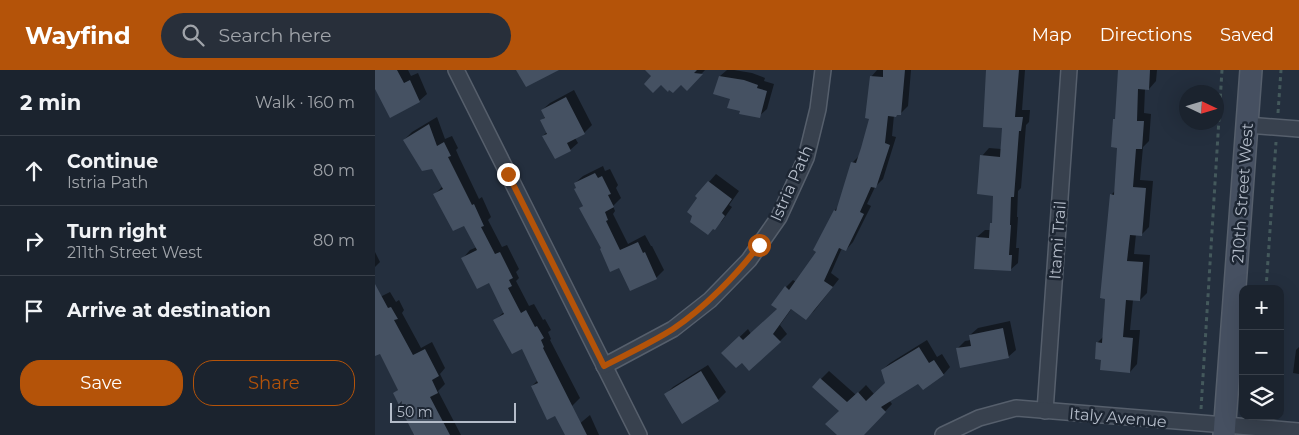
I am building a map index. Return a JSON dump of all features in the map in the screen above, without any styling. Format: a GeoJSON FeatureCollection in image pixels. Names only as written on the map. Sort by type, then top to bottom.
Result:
{"type":"FeatureCollection","features":[{"type":"Feature","properties":{"kind":"street"},"geometry":{"type":"LineString","coordinates":[[455,70],[639,435]]}},
{"type":"Feature","properties":{"kind":"street","name":"Istria Path"},"geometry":{"type":"LineString","coordinates":[[604,366],[673,329],[710,300],[749,260],[779,217],[806,158],[818,109],[823,70]]}},
{"type":"Feature","properties":{"kind":"street","name":"Itami Trail"},"geometry":{"type":"LineString","coordinates":[[1045,411],[1069,70]]}},
{"type":"Feature","properties":{"kind":"street","name":"210th Street West"},"geometry":{"type":"LineString","coordinates":[[1224,430],[1251,70]]}},
{"type":"Feature","properties":{"kind":"street"},"geometry":{"type":"LineString","coordinates":[[1247,125],[1299,129]]}},
{"type":"Feature","properties":{"kind":"street","name":"Italy Avenue"},"geometry":{"type":"LineString","coordinates":[[943,435],[979,418],[1017,408],[1200,423],[1224,430],[1299,431]]}},
{"type":"Feature","properties":{"kind":"path"},"geometry":{"type":"LineString","coordinates":[[1200,423],[1222,70]]}},
{"type":"Feature","properties":{"kind":"path"},"geometry":{"type":"LineString","coordinates":[[1266,285],[1281,70]]}},
{"type":"Feature","properties":{"kind":"building"},"geometry":{"type":"Polygon","coordinates":[[[375,70],[397,70],[404,83],[410,80],[420,102],[390,118],[375,89],[375,70]]]}},
{"type":"Feature","properties":{"kind":"building"},"geometry":{"type":"Polygon","coordinates":[[[516,70],[559,70],[526,87],[516,70]]]}},
{"type":"Feature","properties":{"kind":"building"},"geometry":{"type":"Polygon","coordinates":[[[645,70],[697,70],[694,73],[703,74],[687,91],[681,85],[673,93],[669,90],[668,92],[661,85],[653,93],[644,84],[651,76],[645,70]]]}},
{"type":"Feature","properties":{"kind":"building"},"geometry":{"type":"Polygon","coordinates":[[[883,70],[905,70],[901,115],[896,117],[888,116],[885,143],[890,145],[876,188],[871,187],[860,212],[864,214],[846,251],[839,248],[824,281],[833,287],[806,320],[791,309],[773,334],[781,342],[749,371],[742,363],[736,368],[721,353],[739,336],[743,340],[777,309],[771,305],[785,286],[789,290],[816,252],[813,250],[834,210],[836,211],[851,162],[856,163],[861,148],[869,119],[865,118],[870,76],[883,77],[883,70]]]}},
{"type":"Feature","properties":{"kind":"building"},"geometry":{"type":"Polygon","coordinates":[[[986,70],[1019,70],[1015,117],[1023,117],[1021,131],[1019,131],[1014,197],[1011,197],[1009,255],[1012,255],[1011,271],[974,269],[976,237],[989,238],[990,223],[992,223],[993,196],[977,194],[980,155],[1000,157],[1002,128],[983,127],[986,70]]]}},
{"type":"Feature","properties":{"kind":"building"},"geometry":{"type":"Polygon","coordinates":[[[1118,70],[1150,70],[1149,90],[1138,89],[1137,121],[1144,121],[1142,149],[1136,149],[1133,187],[1146,188],[1142,236],[1130,235],[1127,261],[1143,262],[1140,301],[1126,300],[1123,337],[1133,338],[1130,373],[1100,370],[1101,360],[1095,359],[1096,342],[1102,343],[1105,299],[1100,298],[1110,194],[1114,195],[1117,148],[1111,147],[1118,70]]]}},
{"type":"Feature","properties":{"kind":"building"},"geometry":{"type":"Polygon","coordinates":[[[719,76],[744,80],[758,85],[757,88],[767,91],[760,118],[739,114],[740,111],[727,108],[730,99],[713,94],[719,76]]]}},
{"type":"Feature","properties":{"kind":"building"},"geometry":{"type":"Polygon","coordinates":[[[566,97],[585,134],[567,143],[571,151],[555,159],[542,136],[547,134],[540,120],[545,118],[541,110],[566,97]]]}},
{"type":"Feature","properties":{"kind":"building"},"geometry":{"type":"Polygon","coordinates":[[[429,124],[437,146],[444,142],[451,156],[448,157],[484,226],[481,227],[495,254],[500,252],[513,278],[509,280],[512,286],[508,288],[521,313],[526,310],[535,327],[537,326],[544,338],[541,340],[543,348],[587,435],[565,435],[555,416],[547,420],[531,386],[538,383],[522,349],[512,354],[493,320],[504,314],[489,283],[477,289],[461,258],[477,250],[464,226],[453,231],[433,194],[443,189],[432,169],[422,171],[403,140],[429,124]]]}},
{"type":"Feature","properties":{"kind":"building"},"geometry":{"type":"Polygon","coordinates":[[[595,173],[598,178],[602,176],[611,194],[608,195],[614,207],[605,212],[608,220],[606,221],[620,250],[638,242],[643,253],[645,252],[657,279],[630,291],[619,268],[610,272],[601,248],[579,208],[583,206],[574,189],[576,188],[574,183],[595,173]]]}},
{"type":"Feature","properties":{"kind":"building"},"geometry":{"type":"Polygon","coordinates":[[[708,181],[732,199],[722,213],[725,216],[715,230],[713,229],[708,235],[690,222],[692,216],[687,212],[697,198],[695,196],[708,181]]]}},
{"type":"Feature","properties":{"kind":"building"},"geometry":{"type":"Polygon","coordinates":[[[375,284],[388,308],[391,307],[398,319],[394,320],[413,355],[425,349],[439,376],[432,380],[438,393],[430,397],[450,435],[414,435],[393,393],[398,390],[380,354],[375,356],[375,284]]]}},
{"type":"Feature","properties":{"kind":"building"},"geometry":{"type":"Polygon","coordinates":[[[1003,328],[1009,358],[960,368],[956,348],[971,346],[969,335],[1003,328]]]}},
{"type":"Feature","properties":{"kind":"building"},"geometry":{"type":"Polygon","coordinates":[[[919,347],[929,363],[934,360],[944,375],[923,390],[918,384],[881,407],[886,412],[864,435],[837,435],[825,424],[839,411],[812,387],[820,378],[847,402],[858,392],[866,401],[885,383],[881,370],[919,347]]]}},
{"type":"Feature","properties":{"kind":"building"},"geometry":{"type":"Polygon","coordinates":[[[701,371],[719,401],[682,424],[664,394],[701,371]]]}},
{"type":"Feature","properties":{"kind":"route"},"geometry":{"type":"LineString","coordinates":[[508,174],[604,366],[673,329],[710,300],[749,260],[759,245]]}}]}
